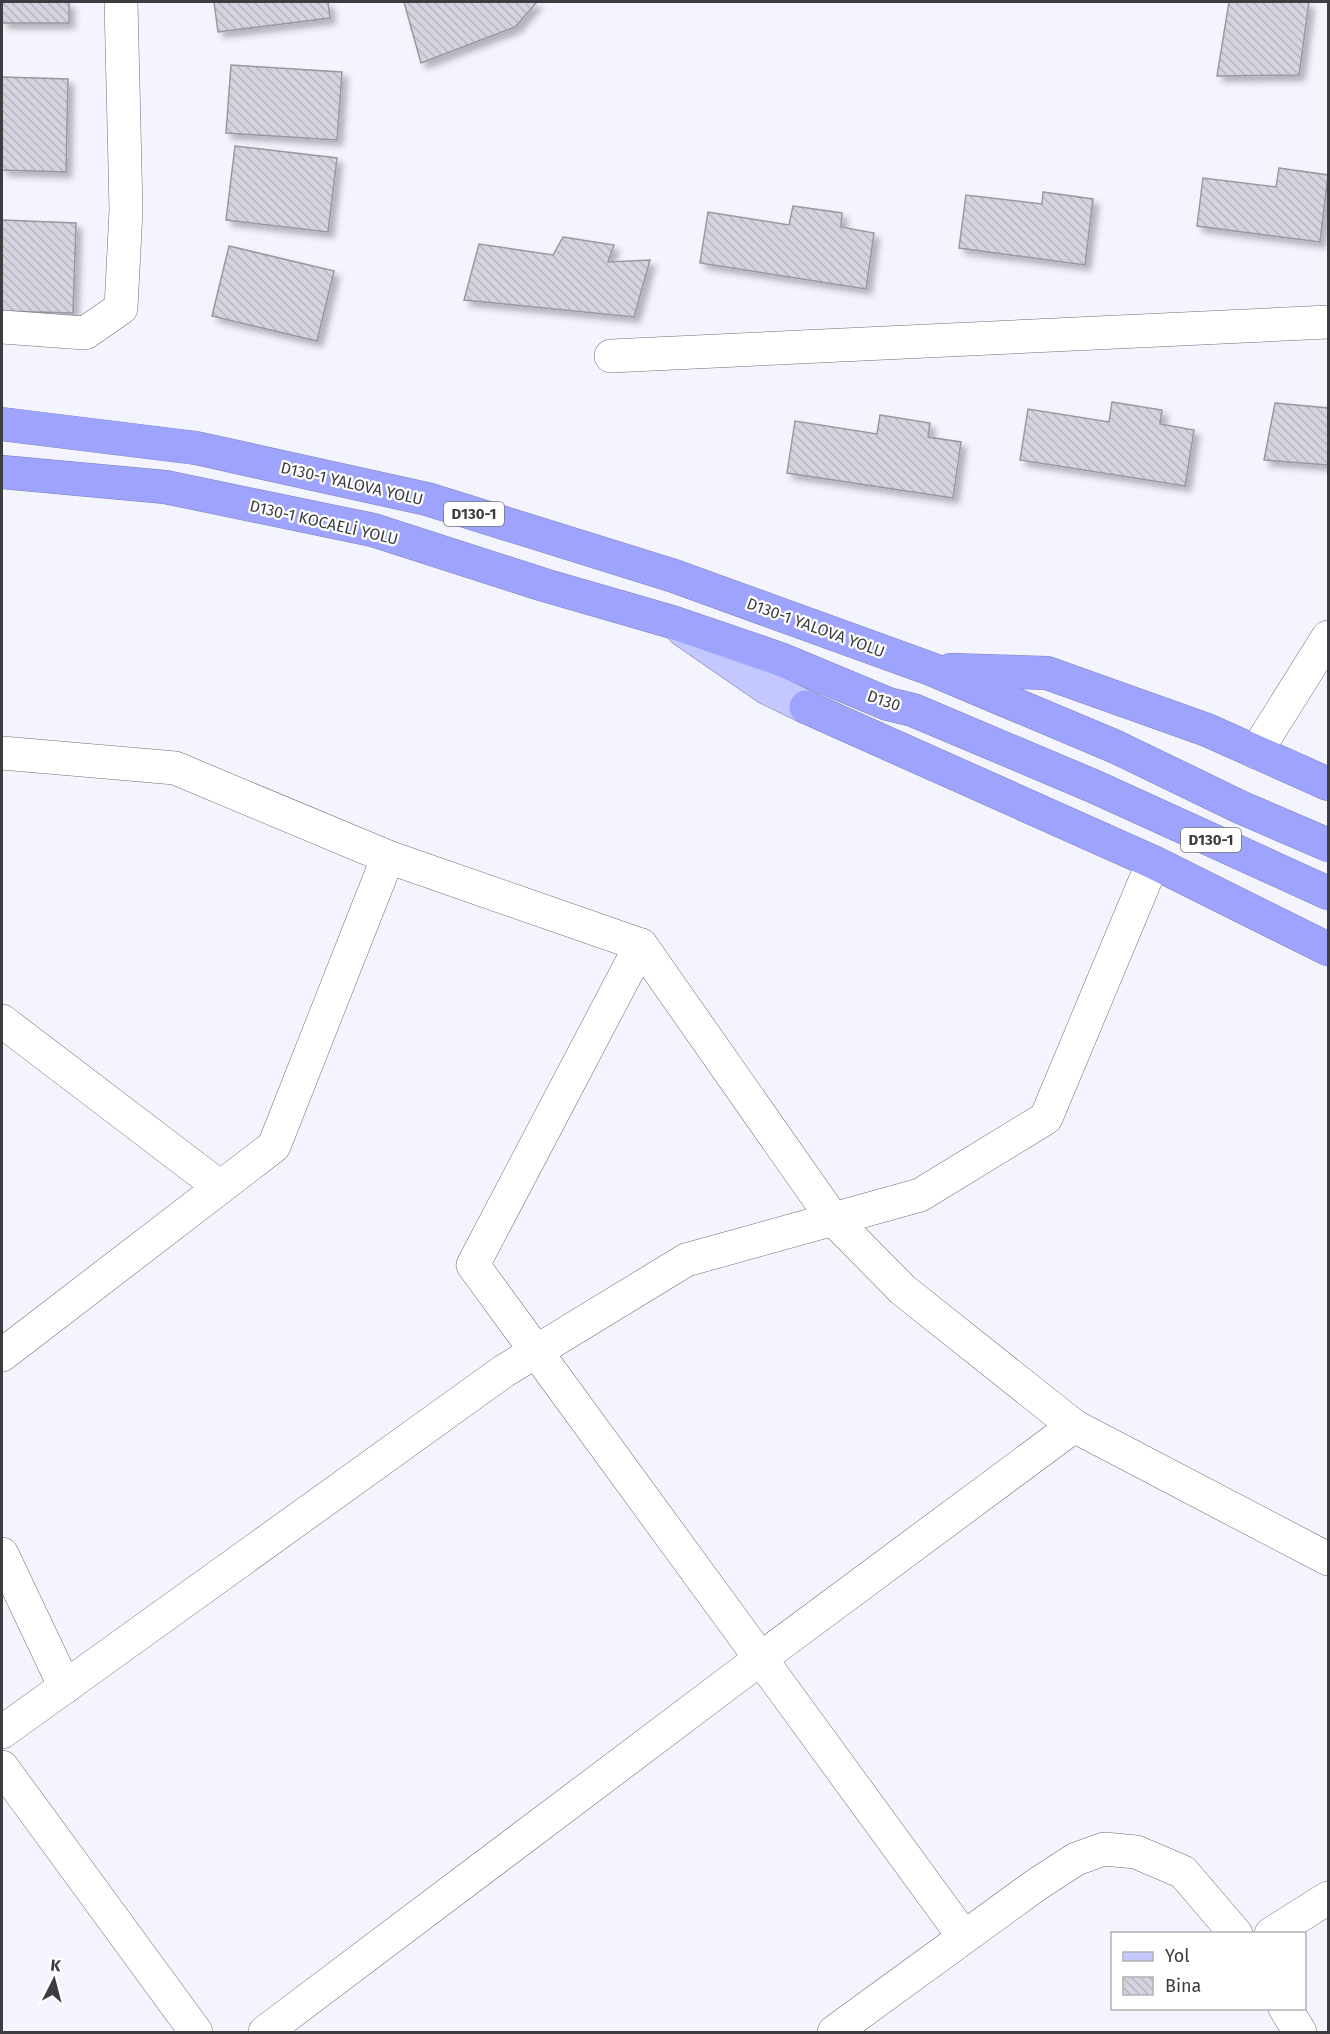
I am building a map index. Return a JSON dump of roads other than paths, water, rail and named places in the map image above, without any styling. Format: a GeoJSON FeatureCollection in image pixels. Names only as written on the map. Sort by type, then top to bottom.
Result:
{"type":"FeatureCollection","features":[{"type":"Feature","properties":{"kind":"highway","name":"D130-1 YALOVA YOLU"},"geometry":{"type":"LineString","coordinates":[[2,424],[196,448],[427,499],[674,576],[931,669]]}},
{"type":"Feature","properties":{"kind":"highway","name":"D130-1 KOCAELİ YOLU"},"geometry":{"type":"LineString","coordinates":[[2,472],[165,487],[373,530],[544,585],[672,622]]}},
{"type":"Feature","properties":{"kind":"highway","name":"D130"},"geometry":{"type":"LineString","coordinates":[[672,622],[780,658],[888,704],[913,710],[1093,786],[1329,893]]}},
{"type":"Feature","properties":{"kind":"highway","name":"D130-1"},"geometry":{"type":"LineString","coordinates":[[931,669],[1116,747],[1240,807],[1329,844]]}},
{"type":"Feature","properties":{"kind":"highway"},"geometry":{"type":"LineString","coordinates":[[931,669],[1047,673],[1207,730],[1329,784]]}},
{"type":"Feature","properties":{"kind":"highway"},"geometry":{"type":"LineString","coordinates":[[806,707],[1153,862],[1329,949]]}},
{"type":"Feature","properties":{"kind":"main road"},"geometry":{"type":"LineString","coordinates":[[672,622],[766,688],[806,707]]}},
{"type":"Feature","properties":{"kind":"street"},"geometry":{"type":"LineString","coordinates":[[2,327],[85,333],[121,308],[126,210],[121,2]]}},
{"type":"Feature","properties":{"kind":"street"},"geometry":{"type":"LineString","coordinates":[[611,356],[1329,322]]}},
{"type":"Feature","properties":{"kind":"street"},"geometry":{"type":"LineString","coordinates":[[1256,752],[1329,637]]}},
{"type":"Feature","properties":{"kind":"street"},"geometry":{"type":"LineString","coordinates":[[2,753],[175,768],[388,857],[641,945],[833,1219],[903,1290],[1074,1426],[1329,1559]]}},
{"type":"Feature","properties":{"kind":"street"},"geometry":{"type":"LineString","coordinates":[[2,1355],[274,1146],[388,857]]}},
{"type":"Feature","properties":{"kind":"street"},"geometry":{"type":"LineString","coordinates":[[2,1732],[504,1371],[686,1260],[920,1195],[1046,1118],[1153,862]]}},
{"type":"Feature","properties":{"kind":"street"},"geometry":{"type":"LineString","coordinates":[[641,945],[473,1265],[964,1937]]}},
{"type":"Feature","properties":{"kind":"street"},"geometry":{"type":"LineString","coordinates":[[2,1021],[220,1187]]}},
{"type":"Feature","properties":{"kind":"street"},"geometry":{"type":"LineString","coordinates":[[265,2032],[1074,1426]]}},
{"type":"Feature","properties":{"kind":"street"},"geometry":{"type":"LineString","coordinates":[[2,1554],[65,1687]]}},
{"type":"Feature","properties":{"kind":"street"},"geometry":{"type":"LineString","coordinates":[[2,1767],[196,2032]]}},
{"type":"Feature","properties":{"kind":"street"},"geometry":{"type":"LineString","coordinates":[[834,2032],[1036,1885],[1076,1859],[1104,1849],[1136,1852],[1183,1872],[1234,1932]]}},
{"type":"Feature","properties":{"kind":"street"},"geometry":{"type":"LineString","coordinates":[[1274,1932],[1329,1898]]}},
{"type":"Feature","properties":{"kind":"street"},"geometry":{"type":"LineString","coordinates":[[1286,2010],[1300,2032]]}}]}
